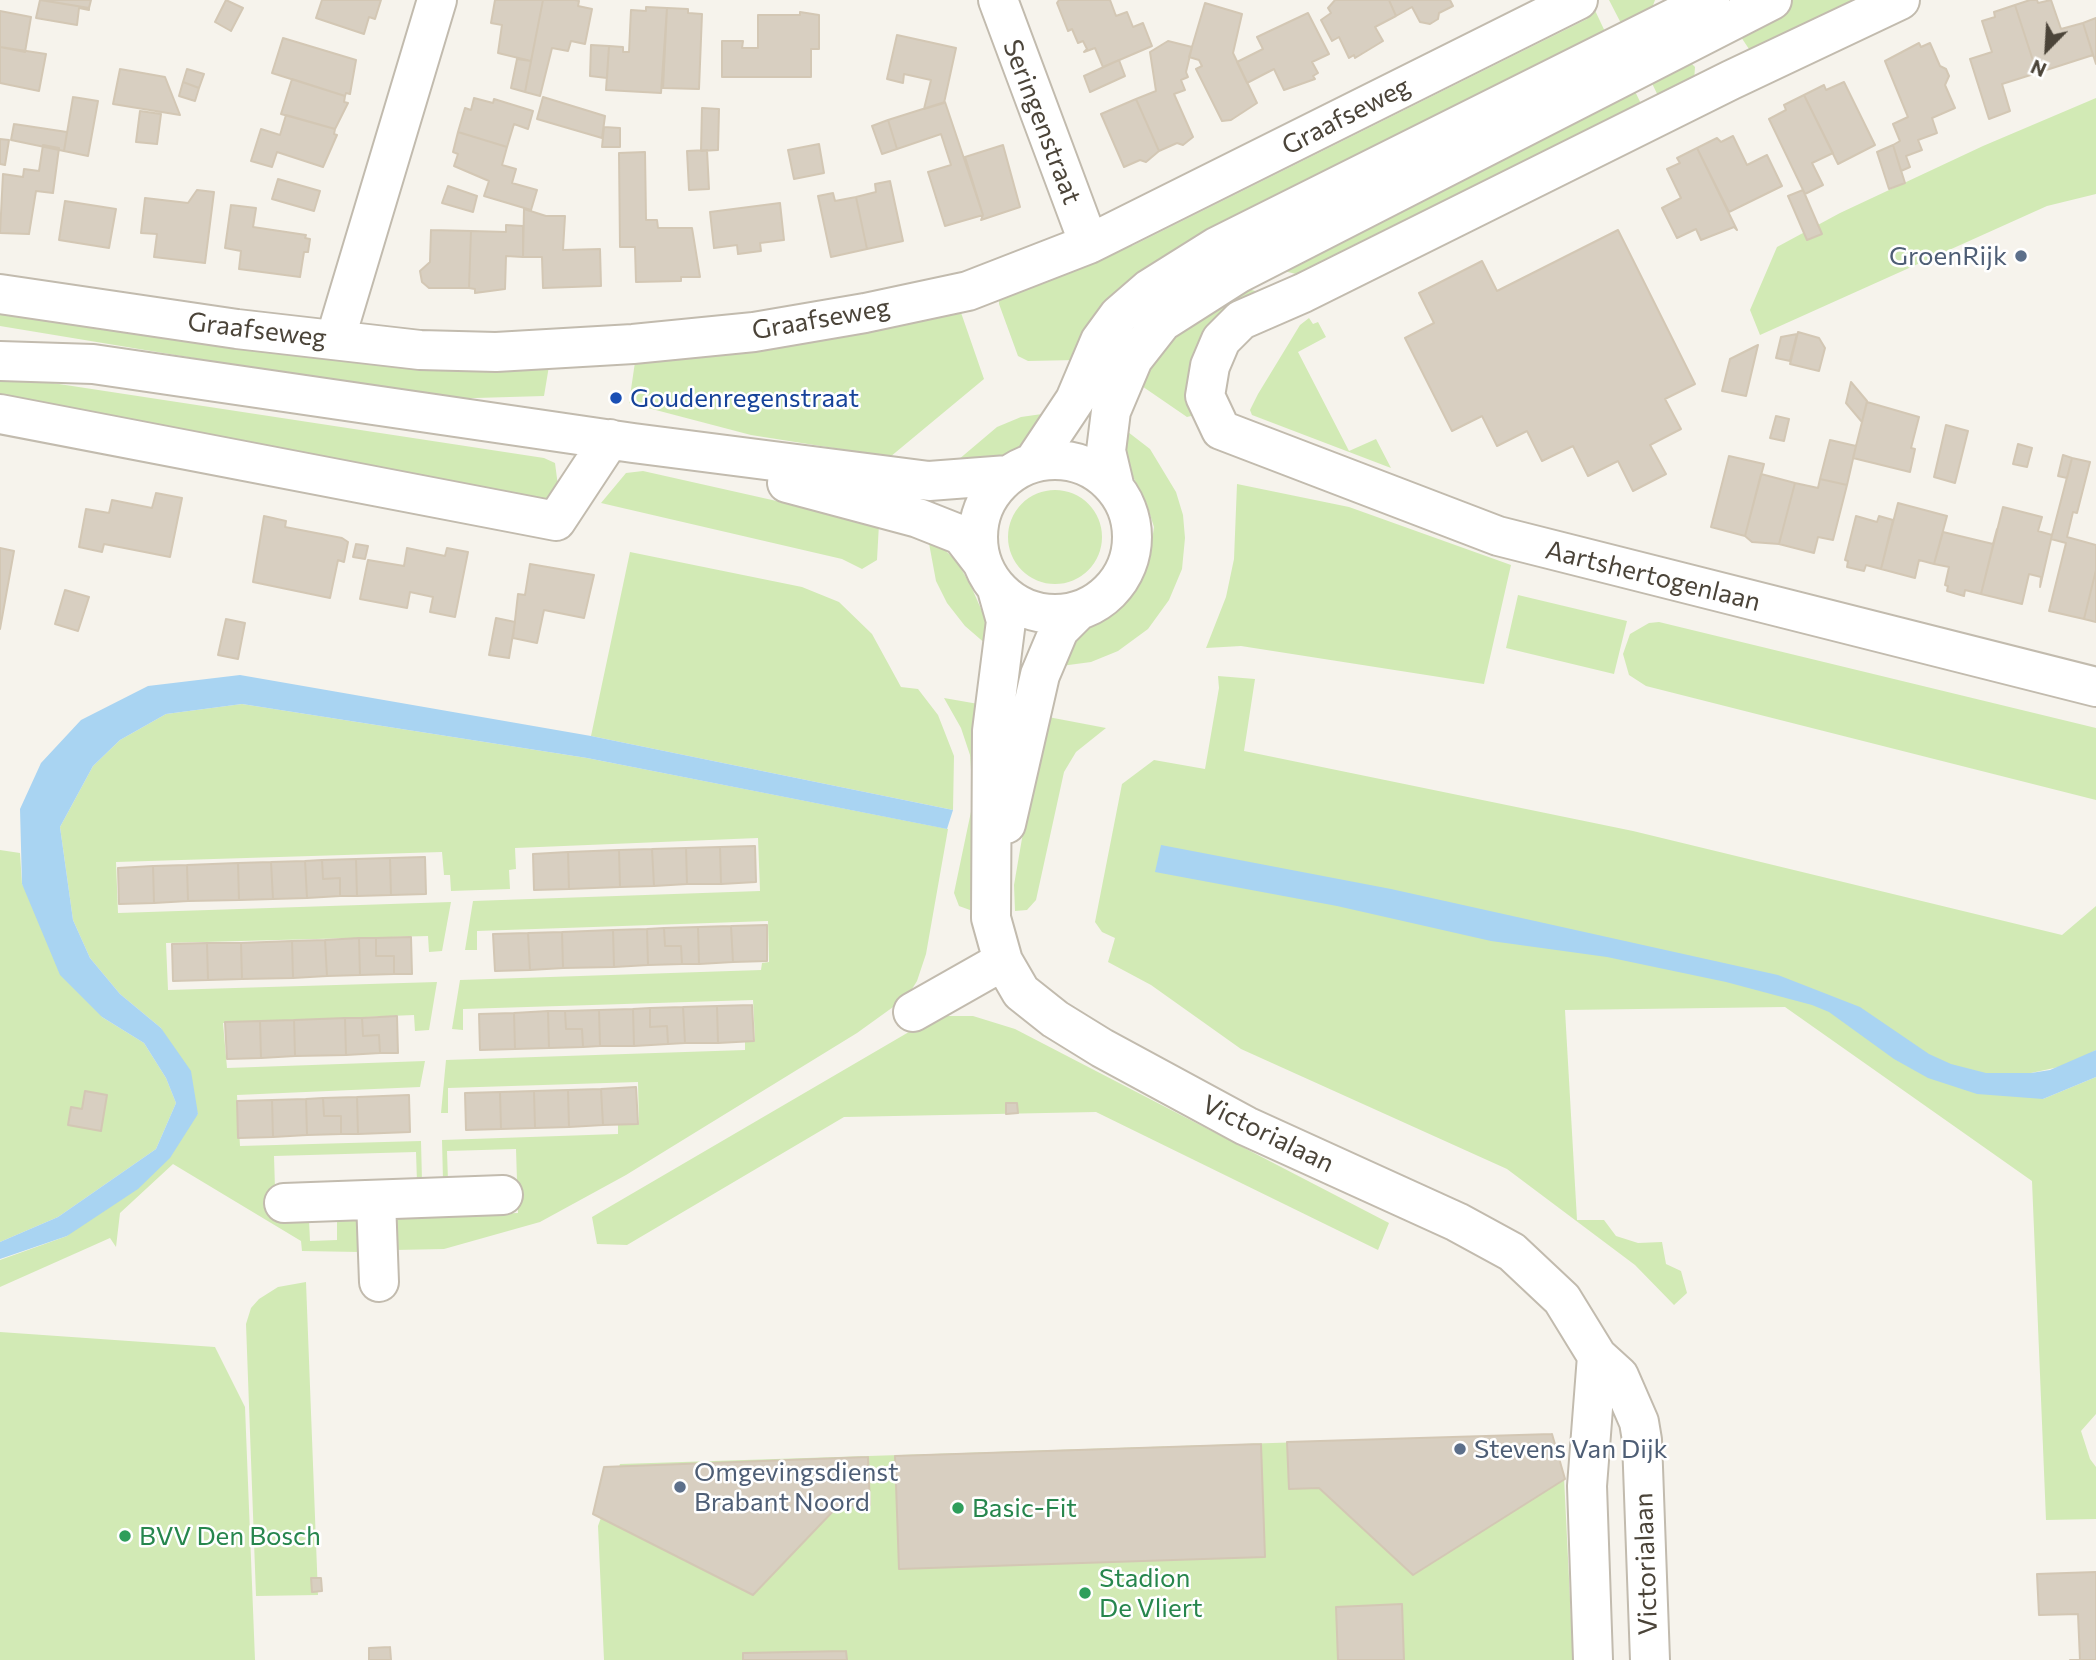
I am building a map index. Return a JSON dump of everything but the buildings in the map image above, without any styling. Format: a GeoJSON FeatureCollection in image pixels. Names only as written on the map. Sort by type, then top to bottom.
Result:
{"type":"FeatureCollection","features":[{"type":"Feature","properties":{"kind":"street"},"geometry":{"type":"LineString","coordinates":[[335,340],[437,0]]}},
{"type":"Feature","properties":{"kind":"street","name":"Graafseweg"},"geometry":{"type":"LineString","coordinates":[[0,293],[237,329],[420,349],[496,352],[633,344],[754,332],[968,291],[1089,244],[1578,0]]}},
{"type":"Feature","properties":{"kind":"street"},"geometry":{"type":"LineString","coordinates":[[989,575],[977,538],[981,514],[992,492],[1021,469],[1075,400],[1100,341],[1119,316],[1149,289],[1216,247],[1701,10],[1772,0]]}},
{"type":"Feature","properties":{"kind":"street"},"geometry":{"type":"LineString","coordinates":[[1239,273],[1303,293],[1731,80],[1900,0]]}},
{"type":"Feature","properties":{"kind":"street","name":"Seringenstraat"},"geometry":{"type":"LineString","coordinates":[[993,1],[1089,244]]}},
{"type":"Feature","properties":{"kind":"street"},"geometry":{"type":"LineString","coordinates":[[1701,10],[1731,80]]}},
{"type":"Feature","properties":{"kind":"street"},"geometry":{"type":"LineString","coordinates":[[1115,489],[1106,451],[1111,411],[1133,359],[1162,322],[1239,273],[1701,10]]}},
{"type":"Feature","properties":{"kind":"street","name":"Aartshertogenlaan"},"geometry":{"type":"LineString","coordinates":[[1303,293],[1241,320],[1222,341],[1210,366],[1205,396],[1221,430],[1498,536],[2096,687]]}},
{"type":"Feature","properties":{"kind":"street"},"geometry":{"type":"LineString","coordinates":[[0,336],[93,364]]}},
{"type":"Feature","properties":{"kind":"street"},"geometry":{"type":"LineString","coordinates":[[0,361],[93,364],[621,441],[929,481],[1021,469],[1055,460],[1078,464],[1098,474],[1115,489],[1123,502],[1132,530],[1129,560],[1123,573],[1105,596],[1078,611],[1057,614],[1035,612],[1014,603],[989,575],[961,535],[918,518],[621,441]]}},
{"type":"Feature","properties":{"kind":"street"},"geometry":{"type":"LineString","coordinates":[[0,414],[556,521],[621,441]]}},
{"type":"Feature","properties":{"kind":"street","name":"Victorialaan"},"geometry":{"type":"LineString","coordinates":[[989,575],[1006,621],[992,731],[991,918],[1003,961],[1020,992],[1101,1048],[1245,1126],[1457,1222],[1512,1252],[1562,1298],[1597,1356],[1619,1376],[1633,1403],[1642,1440],[1650,1660]]}},
{"type":"Feature","properties":{"kind":"street","name":"Victorialaan"},"geometry":{"type":"LineString","coordinates":[[992,878],[1028,740],[1040,675],[1059,630],[1078,611]]}},
{"type":"Feature","properties":{"kind":"street"},"geometry":{"type":"LineString","coordinates":[[913,1012],[1003,961]]}},
{"type":"Feature","properties":{"kind":"street"},"geometry":{"type":"LineString","coordinates":[[284,1203],[503,1195]]}},
{"type":"Feature","properties":{"kind":"street"},"geometry":{"type":"LineString","coordinates":[[376,1200],[379,1282]]}},
{"type":"Feature","properties":{"kind":"street"},"geometry":{"type":"LineString","coordinates":[[1593,1660],[1587,1486],[1597,1356]]}},
{"type":"Feature","properties":{"kind":"green space"},"geometry":{"type":"Polygon","coordinates":[[[1609,0],[1655,0],[1651,11],[1625,31],[1609,0]]]}},
{"type":"Feature","properties":{"kind":"green space"},"geometry":{"type":"Polygon","coordinates":[[[1791,0],[1864,0],[1751,52],[1741,37],[1747,25],[1791,0]]]}},
{"type":"Feature","properties":{"kind":"green space"},"geometry":{"type":"Polygon","coordinates":[[[1592,4],[1608,38],[1076,360],[1028,361],[1018,356],[999,304],[999,296],[1119,240],[1132,246],[1587,19],[1592,4]]]}},
{"type":"Feature","properties":{"kind":"green space"},"geometry":{"type":"Polygon","coordinates":[[[1691,63],[1695,67],[1694,82],[1662,104],[1647,73],[1691,63]]]}},
{"type":"Feature","properties":{"kind":"green space"},"geometry":{"type":"Polygon","coordinates":[[[1631,83],[1645,112],[1304,276],[1276,269],[1631,83]]]}},
{"type":"Feature","properties":{"kind":"green space"},"geometry":{"type":"Polygon","coordinates":[[[2096,98],[2096,194],[2047,206],[1760,335],[1750,310],[1777,247],[1840,213],[1983,146],[2096,98]]]}},
{"type":"Feature","properties":{"kind":"green space"},"geometry":{"type":"Polygon","coordinates":[[[1237,286],[1259,292],[1195,415],[1187,417],[1136,382],[1154,348],[1237,286]]]}},
{"type":"Feature","properties":{"kind":"green space"},"geometry":{"type":"Polygon","coordinates":[[[958,304],[984,379],[890,457],[751,435],[629,403],[635,362],[958,304]]]}},
{"type":"Feature","properties":{"kind":"green space"},"geometry":{"type":"Polygon","coordinates":[[[0,307],[549,366],[544,396],[441,399],[0,326],[0,307]]]}},
{"type":"Feature","properties":{"kind":"green space"},"geometry":{"type":"Polygon","coordinates":[[[1309,318],[1313,324],[1318,322],[1326,337],[1298,352],[1349,451],[1376,439],[1391,468],[1252,415],[1250,410],[1258,394],[1300,325],[1309,318]]]}},
{"type":"Feature","properties":{"kind":"green space"},"geometry":{"type":"Polygon","coordinates":[[[0,375],[544,458],[555,463],[558,486],[550,499],[538,504],[0,401],[0,375]]]}},
{"type":"Feature","properties":{"kind":"green space"},"geometry":{"type":"Polygon","coordinates":[[[1056,412],[1028,446],[992,462],[958,460],[997,427],[1021,417],[1056,412]]]}},
{"type":"Feature","properties":{"kind":"green space"},"geometry":{"type":"Polygon","coordinates":[[[1128,432],[1150,449],[1176,492],[1183,515],[1185,538],[1182,569],[1169,600],[1148,629],[1118,651],[1091,662],[1061,666],[1079,635],[1120,607],[1138,583],[1150,554],[1154,527],[1146,502],[1128,467],[1125,444],[1128,432]]]}},
{"type":"Feature","properties":{"kind":"green space"},"geometry":{"type":"Polygon","coordinates":[[[643,471],[879,524],[877,560],[862,569],[842,559],[601,503],[626,473],[643,471]]]}},
{"type":"Feature","properties":{"kind":"green space"},"geometry":{"type":"Polygon","coordinates":[[[1237,484],[1349,507],[1511,565],[1484,684],[1241,646],[1206,648],[1226,597],[1234,559],[1237,484]]]}},
{"type":"Feature","properties":{"kind":"green space"},"geometry":{"type":"Polygon","coordinates":[[[1055,490],[1073,494],[1088,504],[1098,519],[1102,537],[1098,555],[1088,570],[1073,580],[1055,584],[1037,580],[1022,570],[1012,555],[1008,537],[1012,519],[1022,504],[1037,494],[1055,490]]]}},
{"type":"Feature","properties":{"kind":"green space"},"geometry":{"type":"Polygon","coordinates":[[[928,538],[940,545],[957,562],[970,584],[989,627],[987,645],[965,626],[947,603],[936,581],[928,538]]]}},
{"type":"Feature","properties":{"kind":"green space"},"geometry":{"type":"Polygon","coordinates":[[[630,552],[802,587],[839,602],[872,634],[901,687],[918,689],[938,715],[954,756],[953,810],[591,736],[630,552]]]}},
{"type":"Feature","properties":{"kind":"green space"},"geometry":{"type":"Polygon","coordinates":[[[1518,595],[1627,621],[1614,674],[1506,648],[1518,595]]]}},
{"type":"Feature","properties":{"kind":"green space"},"geometry":{"type":"Polygon","coordinates":[[[1659,622],[2096,728],[2096,800],[1646,686],[1629,675],[1623,654],[1630,634],[1649,623],[1659,622]]]}},
{"type":"Feature","properties":{"kind":"green space"},"geometry":{"type":"Polygon","coordinates":[[[1218,676],[1255,679],[1244,751],[1633,831],[2062,935],[2096,906],[2096,1050],[2068,1065],[2031,1073],[2043,1099],[2096,1077],[2096,1414],[2081,1431],[2090,1459],[2096,1467],[2096,1519],[2046,1520],[2032,1181],[1785,1007],[1565,1010],[1577,1220],[1604,1220],[1616,1236],[1638,1243],[1662,1242],[1666,1264],[1681,1271],[1687,1293],[1674,1305],[1635,1265],[1507,1169],[1241,1049],[1151,985],[1108,962],[1115,938],[1102,932],[1095,922],[1122,784],[1154,760],[1205,769],[1219,688],[1218,676]]]}},
{"type":"Feature","properties":{"kind":"green space"},"geometry":{"type":"Polygon","coordinates":[[[944,698],[984,705],[970,910],[959,906],[954,893],[973,802],[970,755],[961,728],[944,698]]]}},
{"type":"Feature","properties":{"kind":"green space"},"geometry":{"type":"Polygon","coordinates":[[[242,704],[587,758],[948,829],[926,954],[917,981],[907,997],[857,1033],[626,1175],[540,1222],[444,1249],[394,1250],[392,1217],[518,1213],[516,1149],[447,1151],[448,1181],[443,1181],[442,1140],[618,1134],[618,1125],[639,1124],[638,1082],[448,1088],[448,1113],[441,1113],[446,1060],[745,1050],[745,1042],[755,1041],[753,1000],[463,1009],[463,1030],[452,1029],[460,980],[761,970],[762,963],[769,962],[768,921],[477,931],[477,950],[465,950],[473,901],[760,891],[758,838],[515,848],[516,869],[509,870],[510,889],[451,891],[450,875],[444,875],[442,852],[116,862],[118,913],[451,902],[442,951],[429,952],[428,936],[166,943],[168,990],[437,982],[429,1030],[415,1031],[414,1015],[223,1023],[227,1068],[425,1061],[420,1087],[237,1095],[240,1146],[421,1141],[422,1181],[417,1182],[416,1152],[274,1156],[276,1221],[309,1220],[310,1241],[337,1240],[337,1219],[359,1219],[360,1252],[302,1251],[301,1241],[173,1164],[120,1213],[116,1247],[110,1238],[0,1287],[0,1260],[67,1236],[198,1114],[161,1028],[120,994],[90,958],[73,920],[60,827],[93,766],[120,740],[166,714],[242,704]]]}},
{"type":"Feature","properties":{"kind":"green space"},"geometry":{"type":"Polygon","coordinates":[[[1043,716],[1106,728],[1076,752],[1064,772],[1036,900],[1027,910],[1015,911],[1014,885],[1043,716]]]}},
{"type":"Feature","properties":{"kind":"green space"},"geometry":{"type":"Polygon","coordinates":[[[0,850],[20,853],[22,884],[102,1017],[144,1043],[166,1078],[176,1103],[156,1149],[58,1217],[0,1242],[0,850]]]}},
{"type":"Feature","properties":{"kind":"green space"},"geometry":{"type":"Polygon","coordinates":[[[944,1016],[973,1016],[1015,1029],[1389,1223],[1378,1250],[1096,1112],[844,1117],[627,1245],[597,1244],[592,1217],[914,1029],[944,1016]]]}},
{"type":"Feature","properties":{"kind":"green space"},"geometry":{"type":"Polygon","coordinates":[[[306,1282],[318,1595],[256,1596],[246,1324],[251,1308],[259,1299],[278,1287],[306,1282]]]}},
{"type":"Feature","properties":{"kind":"green space","name":"BVV Den Bosch"},"geometry":{"type":"Polygon","coordinates":[[[0,1332],[215,1347],[245,1407],[255,1660],[0,1660],[0,1332]]]}},
{"type":"Feature","properties":{"kind":"green space","name":"Stadion De Vliert"},"geometry":{"type":"Polygon","coordinates":[[[1552,1434],[1564,1477],[1573,1660],[604,1660],[598,1526],[620,1464],[1552,1434]]]}},
{"type":"Feature","properties":{"kind":"water"},"geometry":{"type":"Polygon","coordinates":[[[240,675],[591,736],[953,810],[947,829],[587,758],[242,704],[166,714],[120,740],[93,766],[60,827],[73,920],[90,958],[120,994],[161,1028],[191,1071],[198,1114],[170,1158],[138,1189],[67,1236],[0,1259],[0,1242],[58,1217],[156,1149],[176,1103],[166,1078],[144,1043],[102,1017],[60,975],[22,884],[20,809],[41,763],[81,720],[148,686],[240,675]]]}},
{"type":"Feature","properties":{"kind":"water"},"geometry":{"type":"Polygon","coordinates":[[[1161,845],[1391,889],[1778,975],[1860,1007],[1929,1054],[1951,1064],[1986,1073],[2031,1073],[2050,1070],[2096,1050],[2096,1077],[2043,1099],[1977,1094],[1928,1078],[1894,1059],[1829,1012],[1812,1005],[1726,982],[1607,957],[1491,941],[1337,906],[1155,872],[1161,845]]]}},
{"type":"Feature","properties":{"kind":"place","name":"GroenRijk"},"geometry":{"type":"Point","coordinates":[2021,256]}},
{"type":"Feature","properties":{"kind":"place","name":"Goudenregenstraat"},"geometry":{"type":"Point","coordinates":[616,398]}},
{"type":"Feature","properties":{"kind":"place","name":"Stevens Van Dijk"},"geometry":{"type":"Point","coordinates":[1460,1449]}},
{"type":"Feature","properties":{"kind":"place","name":"Omgevingsdienst Brabant Noord"},"geometry":{"type":"Point","coordinates":[680,1487]}},
{"type":"Feature","properties":{"kind":"place","name":"Basic-Fit"},"geometry":{"type":"Point","coordinates":[958,1508]}},
{"type":"Feature","properties":{"kind":"place","name":"BVV Den Bosch"},"geometry":{"type":"Point","coordinates":[125,1536]}},
{"type":"Feature","properties":{"kind":"place","name":"Stadion De Vliert"},"geometry":{"type":"Point","coordinates":[1085,1593]}}]}
